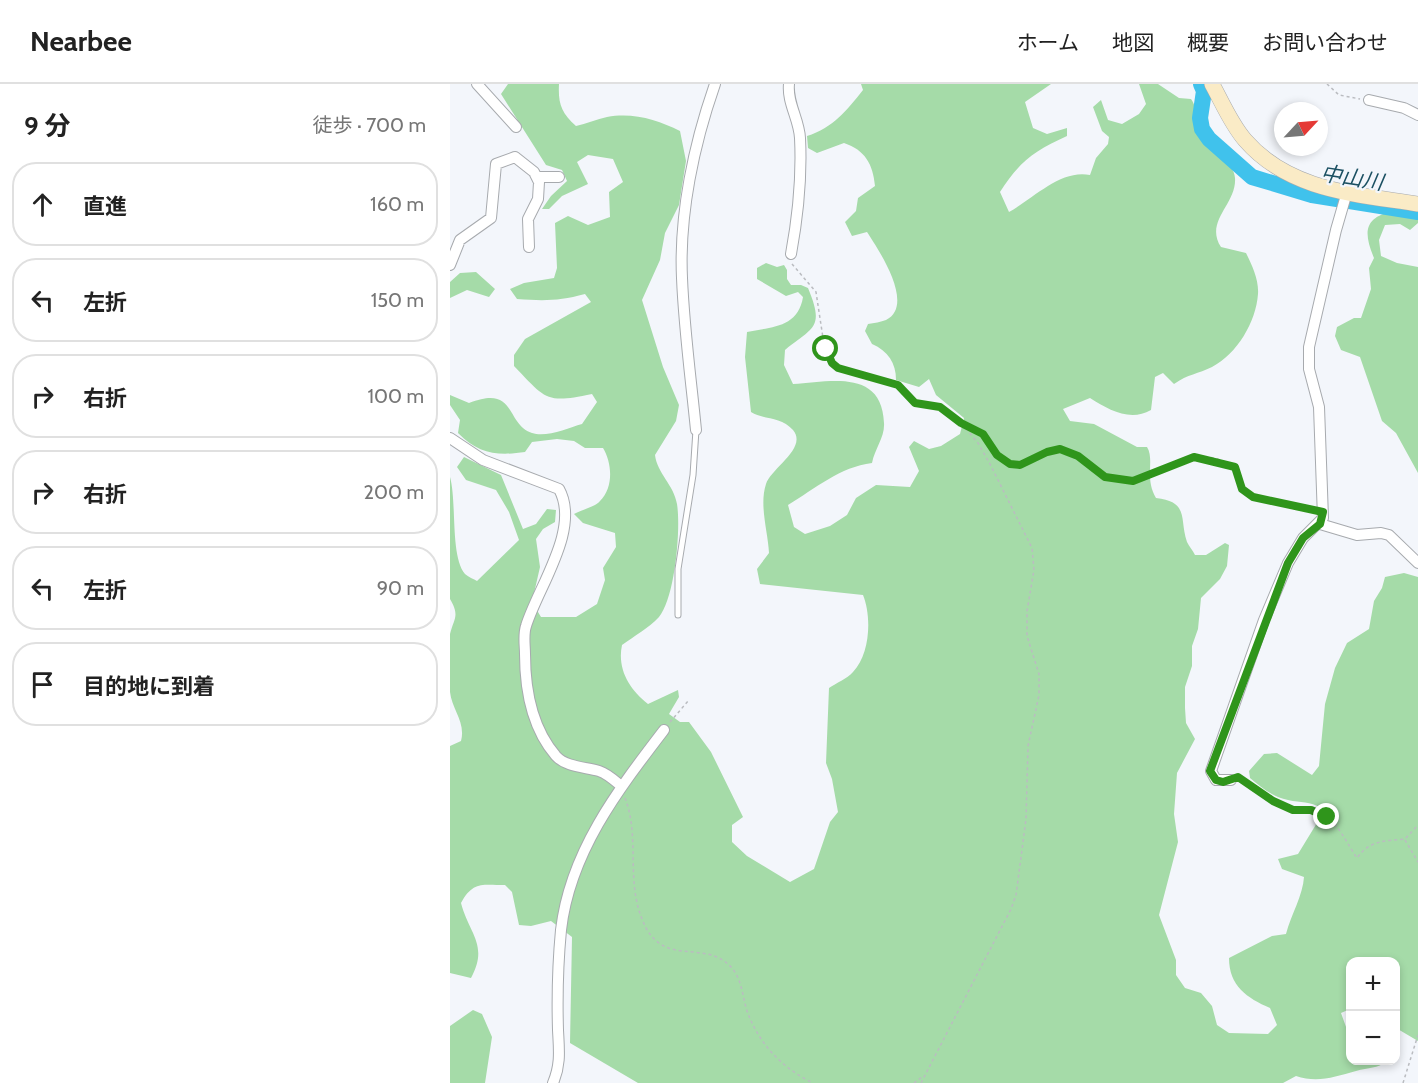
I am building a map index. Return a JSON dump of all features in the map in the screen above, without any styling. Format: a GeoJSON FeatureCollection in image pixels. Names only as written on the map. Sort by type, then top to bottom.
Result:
{"type":"FeatureCollection","features":[{"type":"Feature","properties":{"kind":"main road"},"geometry":{"type":"LineString","coordinates":[[1212,84],[1244,139],[1267,162],[1346,199],[1418,204]]}},
{"type":"Feature","properties":{"kind":"street"},"geometry":{"type":"LineString","coordinates":[[477,84],[516,127]]}},
{"type":"Feature","properties":{"kind":"street"},"geometry":{"type":"LineString","coordinates":[[696,429],[681,277],[682,246],[694,162],[702,124],[716,84]]}},
{"type":"Feature","properties":{"kind":"street"},"geometry":{"type":"LineString","coordinates":[[789,84],[790,100],[800,136],[799,207],[791,254]]}},
{"type":"Feature","properties":{"kind":"street"},"geometry":{"type":"LineString","coordinates":[[1369,100],[1404,108],[1418,115]]}},
{"type":"Feature","properties":{"kind":"street"},"geometry":{"type":"LineString","coordinates":[[450,265],[460,240],[490,218],[496,164],[515,157],[538,177],[559,177]]}},
{"type":"Feature","properties":{"kind":"street"},"geometry":{"type":"LineString","coordinates":[[529,247],[528,219],[540,193],[538,177]]}},
{"type":"Feature","properties":{"kind":"street"},"geometry":{"type":"LineString","coordinates":[[1231,780],[1216,780],[1210,771],[1288,563],[1303,538],[1320,524],[1323,512],[1319,407],[1309,369],[1309,347],[1336,230],[1346,199]]}},
{"type":"Feature","properties":{"kind":"street"},"geometry":{"type":"LineString","coordinates":[[450,438],[483,460],[559,489],[564,499],[566,508],[558,551],[525,629],[526,691],[532,712],[557,757],[565,763],[601,771],[621,786]]}},
{"type":"Feature","properties":{"kind":"street"},"geometry":{"type":"LineString","coordinates":[[1320,524],[1357,535],[1389,535],[1418,563]]}},
{"type":"Feature","properties":{"kind":"street"},"geometry":{"type":"LineString","coordinates":[[553,1083],[559,1069],[561,942],[566,903],[592,833],[621,786],[664,730]]}},
{"type":"Feature","properties":{"kind":"lane"},"geometry":{"type":"LineString","coordinates":[[678,615],[678,569],[693,475],[696,429]]}},
{"type":"Feature","properties":{"kind":"path"},"geometry":{"type":"LineString","coordinates":[[1326,84],[1339,95],[1369,100]]}},
{"type":"Feature","properties":{"kind":"path"},"geometry":{"type":"LineString","coordinates":[[791,254],[793,268],[811,283],[816,292],[823,338],[832,363],[848,372],[861,373],[898,385],[915,403],[940,407],[961,423],[983,434],[997,455],[1010,464],[1020,465],[1047,452],[1060,449],[1078,456],[1105,477],[1133,481],[1187,459],[1204,457],[1235,467],[1242,489],[1253,497],[1323,512]]}},
{"type":"Feature","properties":{"kind":"path"},"geometry":{"type":"LineString","coordinates":[[921,1083],[1011,909],[1016,895],[1026,819],[1028,746],[1039,695],[1039,674],[1027,636],[1027,611],[1034,570],[1032,548],[990,464],[978,443],[961,423]]}},
{"type":"Feature","properties":{"kind":"path"},"geometry":{"type":"LineString","coordinates":[[664,730],[689,700]]}},
{"type":"Feature","properties":{"kind":"path"},"geometry":{"type":"LineString","coordinates":[[1231,780],[1242,779],[1248,786],[1293,810],[1311,810],[1327,817],[1357,858],[1365,847],[1375,842],[1405,839],[1418,825]]}},
{"type":"Feature","properties":{"kind":"path"},"geometry":{"type":"LineString","coordinates":[[621,786],[632,817],[635,888],[642,919],[649,932],[664,948],[720,959],[729,965],[736,974],[748,1011],[764,1043],[778,1060],[813,1083]]}},
{"type":"Feature","properties":{"kind":"path"},"geometry":{"type":"LineString","coordinates":[[1405,839],[1418,862]]}},
{"type":"Feature","properties":{"kind":"path"},"geometry":{"type":"LineString","coordinates":[[1402,1083],[1418,1035]]}},
{"type":"Feature","properties":{"kind":"path"},"geometry":{"type":"LineString","coordinates":[[914,1083],[925,1075]]}},
{"type":"Feature","properties":{"kind":"green space"},"geometry":{"type":"Polygon","coordinates":[[[508,84],[559,84],[562,107],[567,117],[576,126],[607,117],[636,116],[663,123],[680,131],[686,161],[679,205],[665,233],[660,260],[642,300],[663,367],[679,405],[676,421],[655,455],[677,504],[676,563],[665,608],[655,621],[622,645],[621,662],[630,685],[648,704],[678,690],[679,697],[669,714],[680,722],[689,722],[711,752],[743,817],[732,825],[732,842],[747,856],[790,882],[814,869],[830,822],[838,812],[832,779],[826,763],[829,688],[848,677],[859,664],[868,635],[868,614],[863,595],[760,584],[757,569],[769,553],[764,492],[769,478],[792,451],[796,444],[796,437],[793,430],[783,422],[751,412],[745,357],[747,332],[774,327],[789,320],[796,315],[803,297],[798,292],[786,296],[757,279],[757,268],[766,263],[777,267],[784,265],[791,285],[808,288],[813,301],[816,320],[813,326],[785,350],[784,365],[793,384],[837,381],[864,386],[874,393],[881,405],[884,423],[883,433],[872,463],[860,465],[839,474],[788,505],[794,527],[805,534],[830,526],[847,515],[856,498],[876,485],[910,487],[919,471],[909,447],[914,441],[929,449],[941,446],[960,434],[964,418],[936,395],[929,379],[919,387],[896,380],[890,358],[872,344],[865,331],[868,324],[886,320],[894,313],[897,302],[896,290],[886,263],[867,232],[852,236],[845,222],[856,211],[858,198],[875,186],[872,171],[863,154],[851,146],[844,143],[817,153],[808,148],[807,136],[839,118],[863,90],[861,84],[1051,84],[1025,102],[1033,128],[1047,134],[1067,128],[1067,136],[1029,158],[1007,181],[1000,192],[1009,212],[1058,180],[1079,174],[1090,175],[1096,158],[1108,144],[1109,137],[1102,131],[1093,107],[1101,100],[1108,120],[1122,124],[1139,114],[1146,104],[1139,84],[1158,84],[1179,98],[1191,99],[1195,109],[1196,126],[1201,136],[1234,172],[1234,187],[1216,229],[1221,247],[1246,253],[1255,273],[1258,294],[1249,326],[1237,346],[1212,367],[1174,384],[1163,373],[1155,377],[1151,410],[1127,415],[1105,407],[1090,398],[1063,409],[1070,421],[1094,424],[1137,447],[1147,447],[1152,491],[1156,498],[1174,503],[1179,508],[1187,542],[1195,555],[1206,555],[1225,543],[1229,545],[1227,566],[1220,579],[1201,598],[1198,629],[1192,646],[1192,666],[1185,687],[1186,723],[1195,739],[1177,773],[1174,814],[1178,842],[1159,915],[1176,960],[1176,975],[1185,988],[1201,993],[1212,1006],[1217,1025],[1229,1033],[1268,1034],[1277,1025],[1270,1008],[1241,990],[1232,976],[1229,958],[1272,936],[1286,934],[1304,877],[1282,869],[1278,859],[1298,854],[1320,818],[1321,808],[1313,804],[1283,799],[1263,789],[1250,778],[1249,771],[1264,754],[1277,753],[1312,775],[1319,766],[1325,704],[1335,668],[1347,643],[1369,629],[1374,601],[1382,588],[1385,577],[1404,573],[1418,577],[1418,1041],[1400,1030],[1400,957],[1346,957],[1346,1011],[1341,1013],[1346,1027],[1346,1065],[1381,1065],[1326,1078],[1311,1079],[1296,1076],[1283,1083],[638,1083],[570,1043],[572,937],[551,921],[531,926],[519,925],[512,892],[505,885],[479,886],[465,896],[461,903],[476,940],[478,957],[471,978],[450,973],[450,746],[461,741],[462,728],[450,692],[450,634],[455,613],[450,599],[450,477],[457,555],[465,574],[477,581],[519,540],[509,512],[496,490],[466,480],[457,467],[464,457],[501,475],[523,529],[536,524],[547,509],[556,510],[555,522],[543,529],[536,539],[540,567],[532,602],[541,617],[576,617],[597,604],[605,580],[603,568],[616,547],[615,533],[583,523],[574,514],[598,503],[608,489],[610,468],[603,448],[585,448],[574,441],[557,439],[532,442],[525,452],[506,454],[489,452],[473,445],[458,433],[460,420],[450,405],[450,395],[469,403],[484,398],[495,398],[503,402],[524,428],[532,433],[544,434],[582,424],[597,402],[592,394],[564,398],[547,396],[533,386],[514,366],[514,355],[525,339],[591,302],[585,294],[559,299],[527,300],[517,299],[510,289],[524,283],[554,278],[557,268],[555,223],[568,216],[588,225],[610,217],[609,192],[623,182],[613,159],[588,155],[577,162],[588,184],[562,196],[549,209],[542,209],[551,196],[567,181],[562,170],[546,165],[501,94],[508,84]]]}},
{"type":"Feature","properties":{"kind":"green space"},"geometry":{"type":"Polygon","coordinates":[[[1394,211],[1418,215],[1418,223],[1410,230],[1400,224],[1385,225],[1379,240],[1381,256],[1397,263],[1418,267],[1418,473],[1396,433],[1382,421],[1360,357],[1341,350],[1335,336],[1337,327],[1354,318],[1361,318],[1371,289],[1369,268],[1374,258],[1368,241],[1369,227],[1377,217],[1394,211]]]}},
{"type":"Feature","properties":{"kind":"green space"},"geometry":{"type":"Polygon","coordinates":[[[476,272],[495,289],[489,297],[467,290],[450,298],[450,282],[460,273],[476,272]]]}},
{"type":"Feature","properties":{"kind":"green space"},"geometry":{"type":"Polygon","coordinates":[[[473,1010],[482,1014],[492,1037],[485,1083],[450,1083],[450,1026],[473,1010]]]}},
{"type":"Feature","properties":{"kind":"waterway","name":"中山川"},"geometry":{"type":"LineString","coordinates":[[1201,84],[1204,91],[1200,118],[1202,129],[1209,139],[1252,177],[1312,195],[1418,212]]}},
{"type":"Feature","properties":{"kind":"route"},"geometry":{"type":"LineString","coordinates":[[826,349],[832,363],[838,368],[898,385],[915,403],[932,405],[947,411],[961,423],[983,434],[997,455],[1010,464],[1020,465],[1047,452],[1060,449],[1078,456],[1105,477],[1124,482],[1144,478],[1181,461],[1204,457],[1235,467],[1242,489],[1253,497],[1323,512],[1320,524],[1303,538],[1288,563],[1264,620],[1210,771],[1216,780],[1223,782],[1238,777],[1248,786],[1293,810],[1311,810],[1327,817]]}}]}
